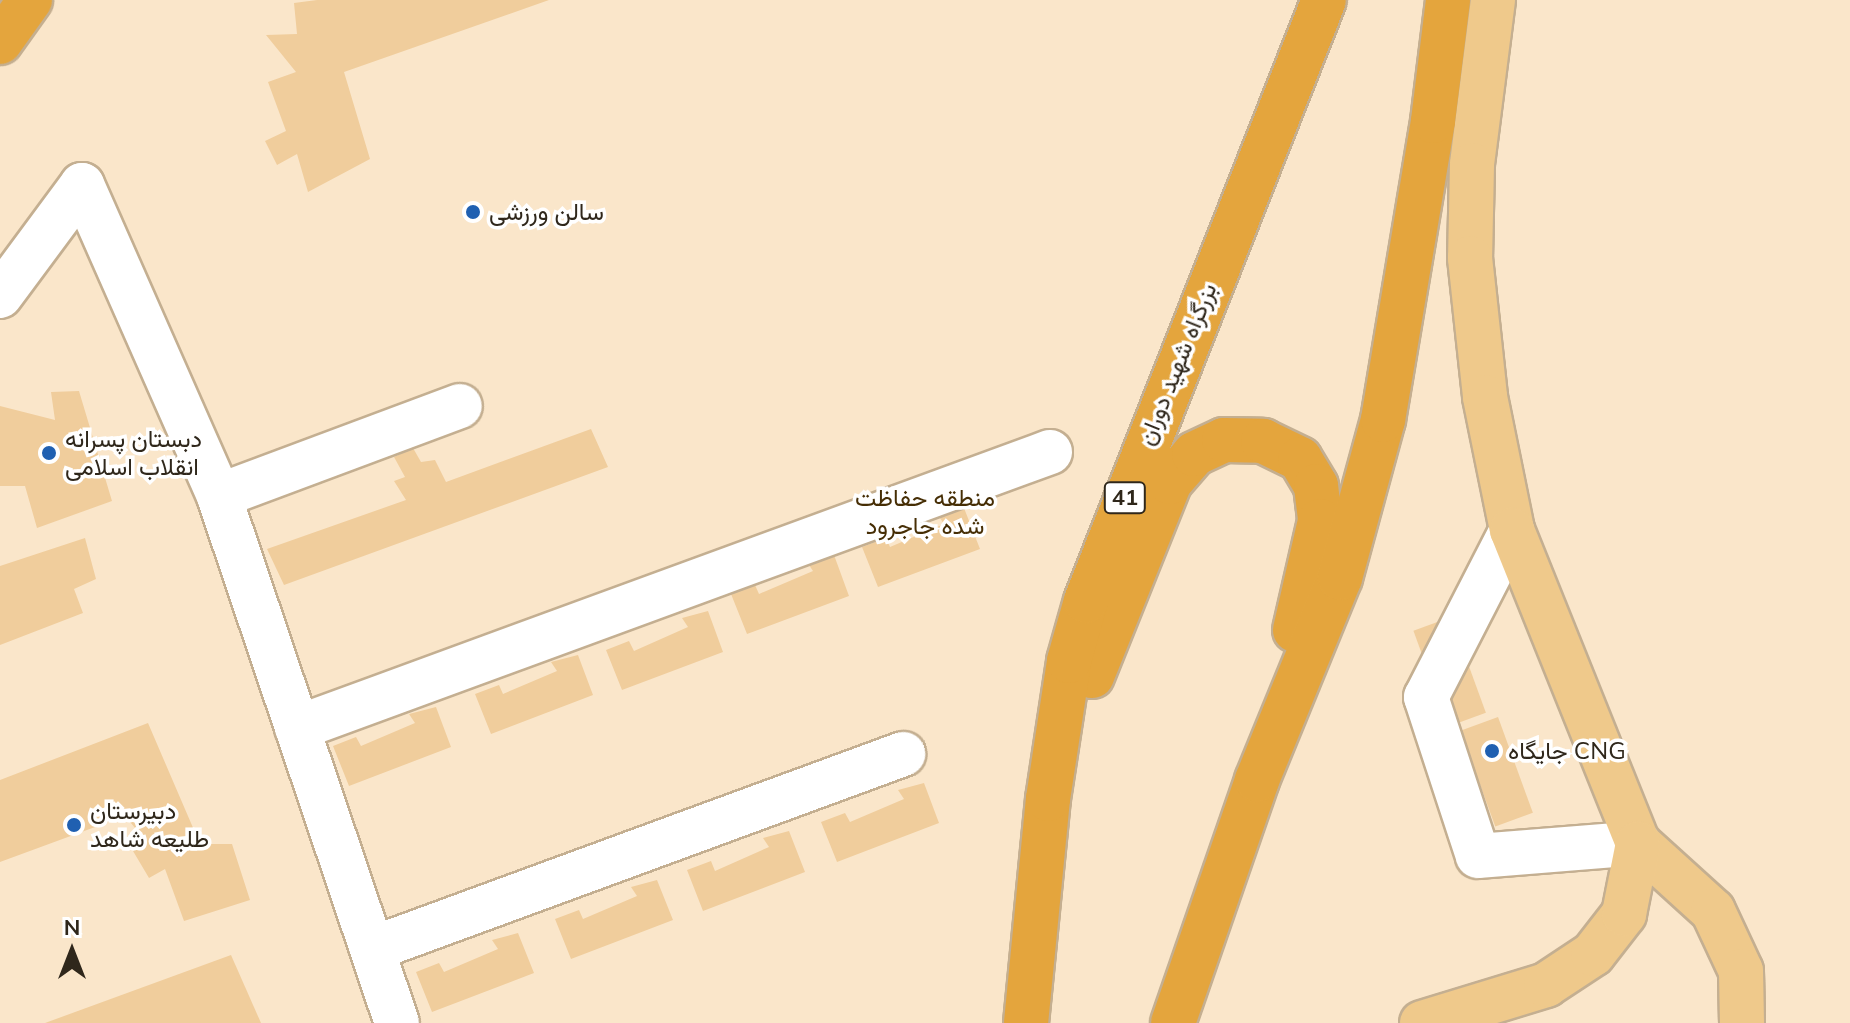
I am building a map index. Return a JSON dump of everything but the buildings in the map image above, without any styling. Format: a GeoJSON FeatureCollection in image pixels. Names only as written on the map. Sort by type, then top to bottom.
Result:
{"type":"FeatureCollection","features":[{"type":"Feature","properties":{"kind":"highway"},"geometry":{"type":"LineString","coordinates":[[0,42],[30,0]]}},
{"type":"Feature","properties":{"kind":"highway","name":"بزرگراه شهید دوران"},"geometry":{"type":"LineString","coordinates":[[1026,1023],[1048,799],[1069,661],[1086,601],[1324,0]]}},
{"type":"Feature","properties":{"kind":"highway"},"geometry":{"type":"LineString","coordinates":[[1173,1023],[1257,780],[1340,578],[1383,420],[1433,121],[1448,0]]}},
{"type":"Feature","properties":{"kind":"highway"},"geometry":{"type":"LineString","coordinates":[[1048,799],[1115,612],[1170,482],[1194,454],[1224,440],[1263,441],[1300,459],[1316,486],[1320,505],[1317,542],[1257,780]]}},
{"type":"Feature","properties":{"kind":"main road"},"geometry":{"type":"LineString","coordinates":[[1492,0],[1472,165],[1470,258],[1485,397],[1512,530],[1638,843],[1713,911],[1741,971],[1742,1023]]}},
{"type":"Feature","properties":{"kind":"main road"},"geometry":{"type":"LineString","coordinates":[[1422,1023],[1546,985],[1593,954],[1624,914],[1638,843]]}},
{"type":"Feature","properties":{"kind":"main road"},"geometry":{"type":"LineString","coordinates":[[1192,1023],[1210,918]]}},
{"type":"Feature","properties":{"kind":"street"},"geometry":{"type":"LineString","coordinates":[[1476,80],[1492,0]]}},
{"type":"Feature","properties":{"kind":"street"},"geometry":{"type":"LineString","coordinates":[[0,296],[82,185],[219,496],[397,1023]]}},
{"type":"Feature","properties":{"kind":"street"},"geometry":{"type":"LineString","coordinates":[[219,496],[460,406]]}},
{"type":"Feature","properties":{"kind":"street"},"geometry":{"type":"LineString","coordinates":[[297,728],[1050,452]]}},
{"type":"Feature","properties":{"kind":"street"},"geometry":{"type":"LineString","coordinates":[[1512,530],[1426,697],[1478,856],[1638,843]]}},
{"type":"Feature","properties":{"kind":"street"},"geometry":{"type":"LineString","coordinates":[[372,949],[903,754]]}},
{"type":"Feature","properties":{"kind":"green space","name":"منطقه حفاظت شده جاجرود"},"geometry":{"type":"Polygon","coordinates":[[[0,0],[1850,0],[1850,1023],[0,1023],[0,0]]]}},
{"type":"Feature","properties":{"kind":"place","name":"سالن ورزشی"},"geometry":{"type":"Point","coordinates":[473,212]}},
{"type":"Feature","properties":{"kind":"place","name":"دبستان پسرانه انقلاب اسلامی"},"geometry":{"type":"Point","coordinates":[49,453]}},
{"type":"Feature","properties":{"kind":"place","name":"جایگاه CNG"},"geometry":{"type":"Point","coordinates":[1492,751]}},
{"type":"Feature","properties":{"kind":"place","name":"دبیرستان طلیعه شاهد"},"geometry":{"type":"Point","coordinates":[74,825]}}]}
